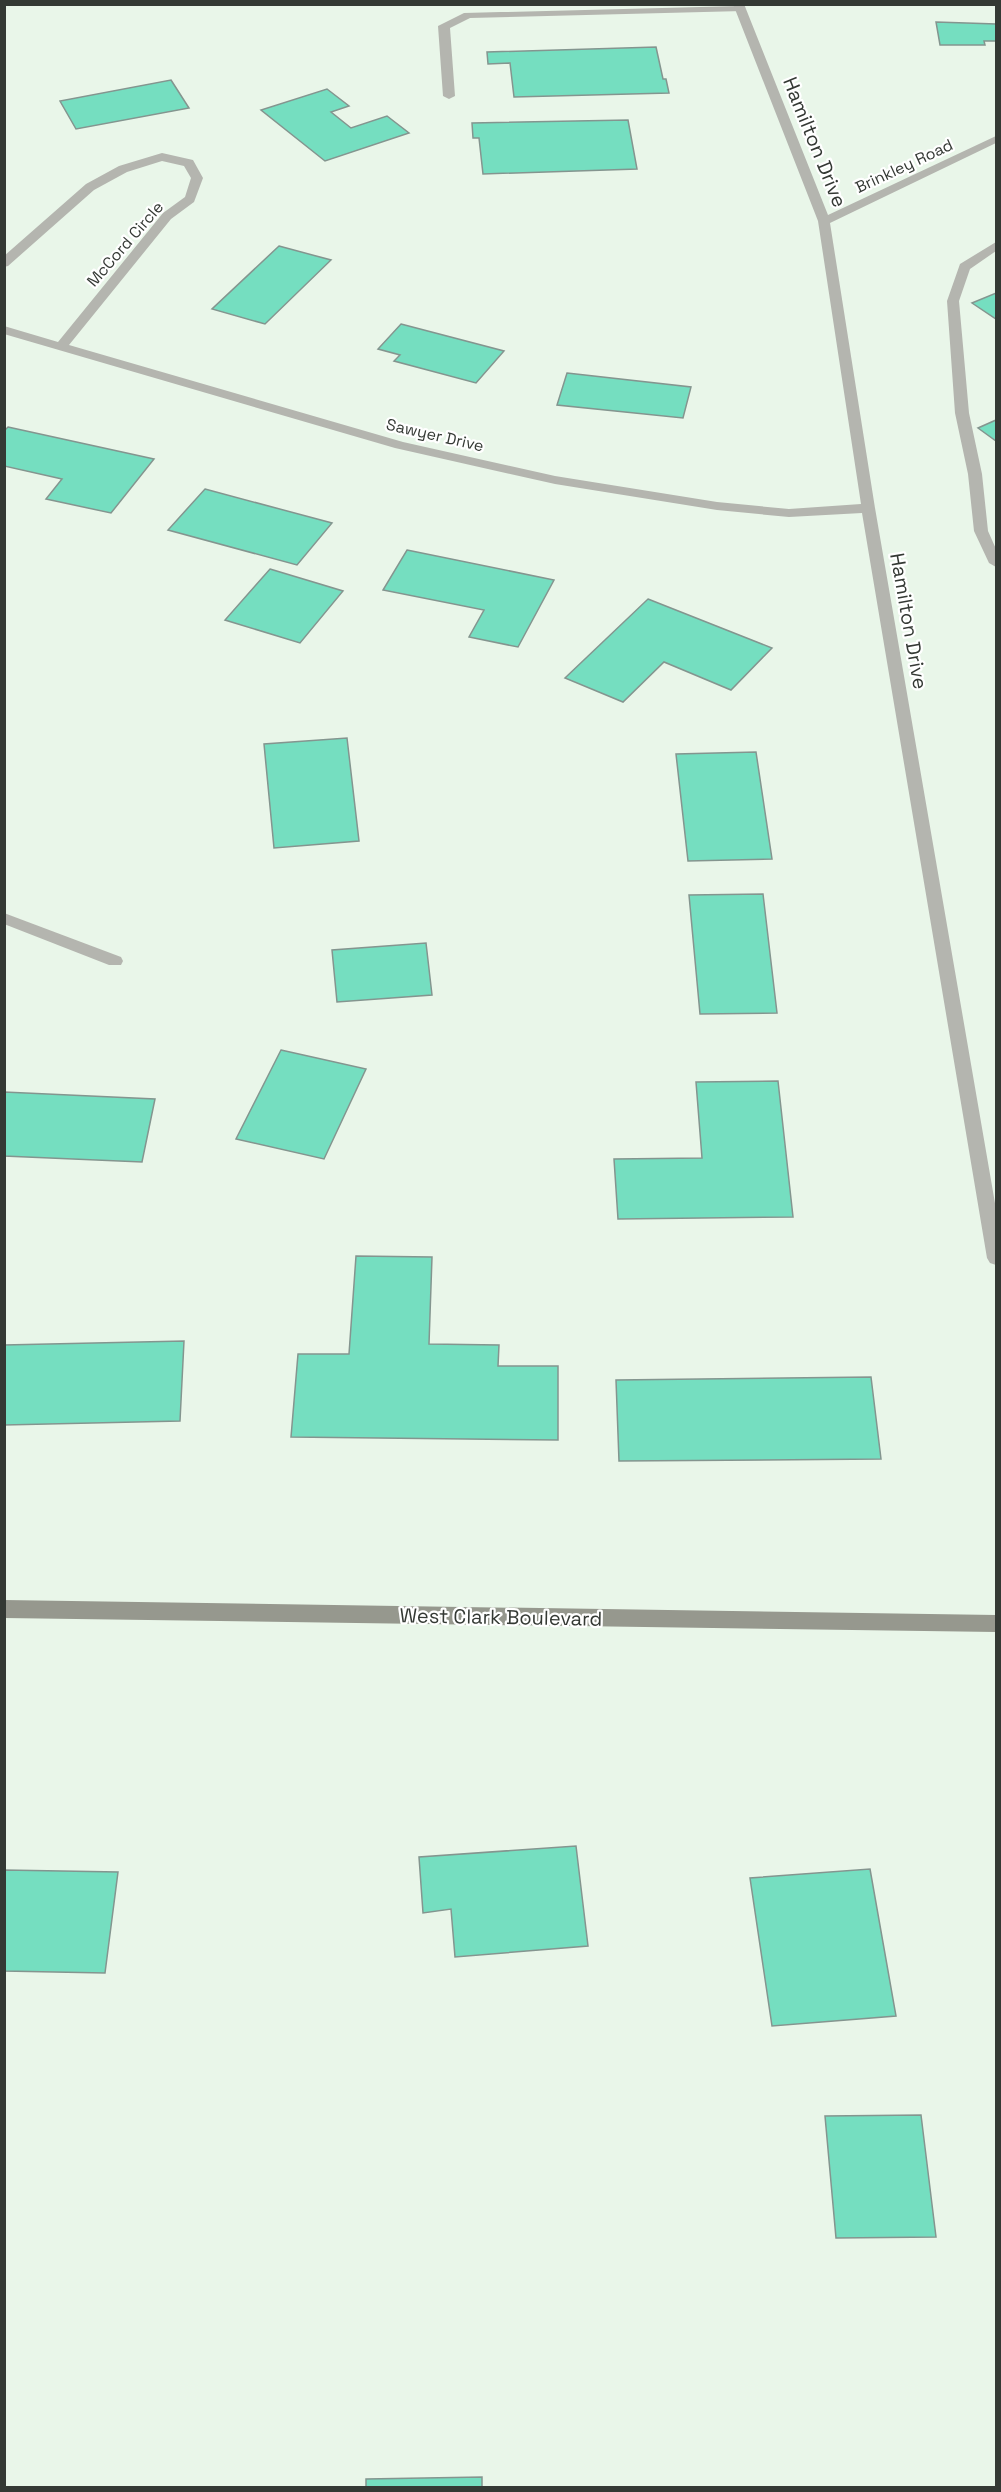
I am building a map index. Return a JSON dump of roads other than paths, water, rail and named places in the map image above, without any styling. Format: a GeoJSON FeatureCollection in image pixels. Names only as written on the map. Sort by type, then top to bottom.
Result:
{"type":"FeatureCollection","features":[{"type":"Feature","properties":{"kind":"street"},"geometry":{"type":"LineString","coordinates":[[449,96],[444,26],[468,15],[739,7]]}},
{"type":"Feature","properties":{"kind":"street","name":"Hamilton Drive"},"geometry":{"type":"LineString","coordinates":[[739,7],[824,221],[868,508],[996,1258]]}},
{"type":"Feature","properties":{"kind":"street","name":"Brinkley Road"},"geometry":{"type":"LineString","coordinates":[[824,221],[996,139]]}},
{"type":"Feature","properties":{"kind":"street","name":"McCord Circle"},"geometry":{"type":"LineString","coordinates":[[4,262],[90,188],[123,169],[162,157],[189,163],[197,178],[190,198],[166,216],[61,346]]}},
{"type":"Feature","properties":{"kind":"street"},"geometry":{"type":"LineString","coordinates":[[996,246],[964,267],[953,301],[962,413],[975,474],[981,531],[996,563]]}},
{"type":"Feature","properties":{"kind":"street","name":"Sawyer Drive"},"geometry":{"type":"LineString","coordinates":[[4,330],[400,446],[555,480],[717,506],[789,513],[868,508]]}},
{"type":"Feature","properties":{"kind":"street"},"geometry":{"type":"LineString","coordinates":[[4,918],[115,961]]}},
{"type":"Feature","properties":{"kind":"street","name":"West Clark Boulevard"},"geometry":{"type":"LineString","coordinates":[[4,1609],[996,1624]]}}]}
